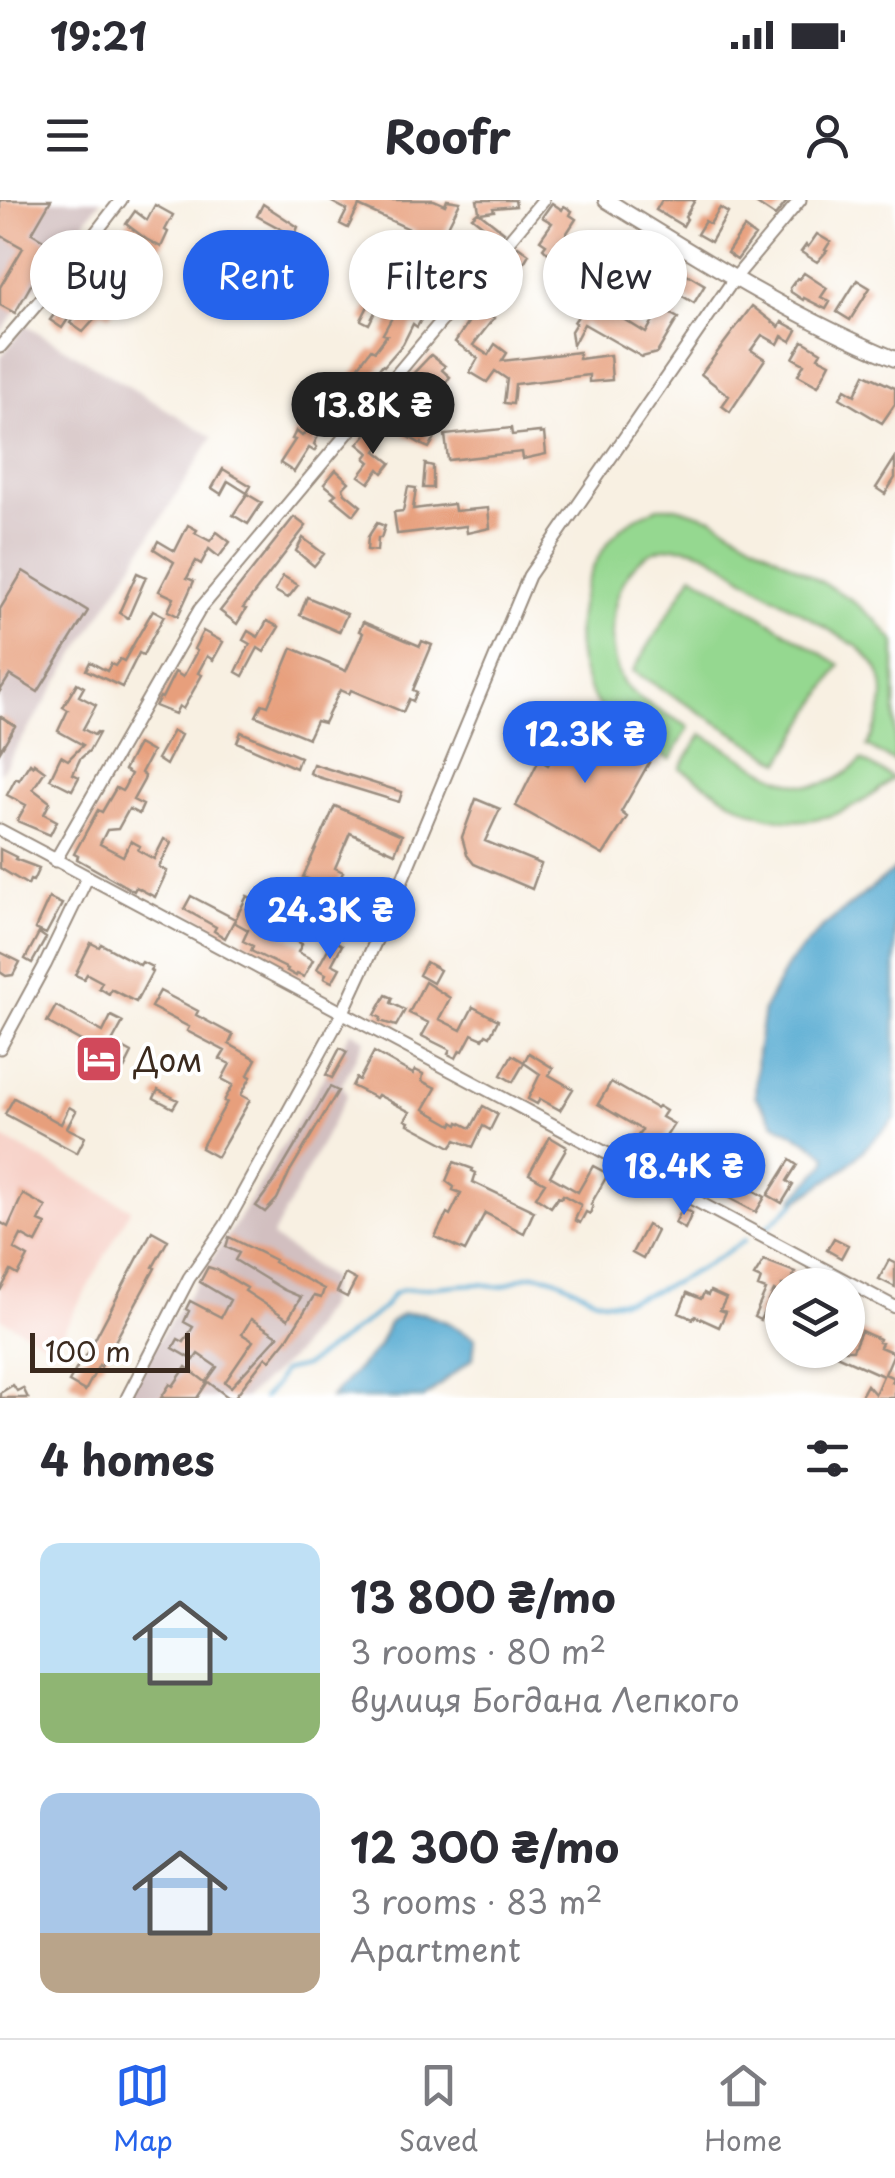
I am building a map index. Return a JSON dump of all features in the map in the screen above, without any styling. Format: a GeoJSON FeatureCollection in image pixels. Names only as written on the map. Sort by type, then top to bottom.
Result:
{"type":"FeatureCollection","features":[{"type":"Feature","properties":{"kind":"street"},"geometry":{"type":"LineString","coordinates":[[0,347],[121,200]]}},
{"type":"Feature","properties":{"kind":"street"},"geometry":{"type":"LineString","coordinates":[[56,861],[200,609],[543,200]]}},
{"type":"Feature","properties":{"kind":"street"},"geometry":{"type":"LineString","coordinates":[[606,200],[734,278],[860,345],[895,359]]}},
{"type":"Feature","properties":{"kind":"street"},"geometry":{"type":"LineString","coordinates":[[127,1398],[189,1278],[225,1226],[343,1012],[529,576],[734,278],[800,200]]}},
{"type":"Feature","properties":{"kind":"street"},"geometry":{"type":"LineString","coordinates":[[0,830],[895,1307]]}},
{"type":"Feature","properties":{"kind":"street"},"geometry":{"type":"LineString","coordinates":[[0,1048],[87,878]]}},
{"type":"Feature","properties":{"kind":"shaded area"},"geometry":{"type":"Polygon","coordinates":[[[0,200],[101,200],[78,230],[30,230],[30,293],[0,333],[0,200]]]}},
{"type":"Feature","properties":{"kind":"shaded area"},"geometry":{"type":"Polygon","coordinates":[[[26,325],[213,437],[0,774],[0,358],[26,325]]]}},
{"type":"Feature","properties":{"kind":"shaded area"},"geometry":{"type":"Polygon","coordinates":[[[351,1031],[365,1039],[342,1084],[347,1095],[272,1237],[331,1278],[327,1306],[295,1354],[245,1398],[120,1398],[237,1222],[351,1031]]]}},
{"type":"Feature","properties":{"kind":"shaded area"},"geometry":{"type":"Polygon","coordinates":[[[0,1136],[131,1209],[54,1348],[0,1318],[0,1136]]]}},
{"type":"Feature","properties":{"kind":"green space"},"geometry":{"type":"Polygon","coordinates":[[[661,507],[676,507],[712,518],[849,598],[877,621],[895,643],[895,762],[867,746],[878,720],[883,692],[879,673],[870,659],[858,647],[693,549],[668,548],[648,555],[632,569],[614,610],[614,658],[625,686],[689,727],[670,760],[603,711],[586,681],[580,659],[577,635],[584,589],[605,547],[620,529],[661,507]]]}},
{"type":"Feature","properties":{"kind":"green space"},"geometry":{"type":"Polygon","coordinates":[[[693,574],[840,665],[781,762],[633,671],[693,574]]]}},
{"type":"Feature","properties":{"kind":"green space"},"geometry":{"type":"Polygon","coordinates":[[[702,734],[771,774],[798,784],[811,786],[836,780],[862,760],[893,778],[859,803],[822,818],[762,815],[680,768],[702,734]]]}},
{"type":"Feature","properties":{"kind":"water"},"geometry":{"type":"Polygon","coordinates":[[[895,869],[895,1119],[844,1169],[794,1203],[827,1156],[774,1123],[755,1096],[764,1009],[788,964],[823,927],[895,869]]]}},
{"type":"Feature","properties":{"kind":"water"},"geometry":{"type":"Polygon","coordinates":[[[422,1313],[475,1338],[473,1358],[424,1398],[330,1398],[378,1347],[389,1323],[402,1314],[422,1313]]]}},
{"type":"Feature","properties":{"kind":"building"},"geometry":{"type":"Polygon","coordinates":[[[0,200],[51,200],[34,230],[30,230],[30,287],[15,313],[0,305],[0,287],[23,248],[0,235],[0,200]]]}},
{"type":"Feature","properties":{"kind":"building"},"geometry":{"type":"Polygon","coordinates":[[[328,200],[434,200],[445,205],[447,200],[460,202],[446,230],[412,230],[359,206],[348,228],[340,224],[347,210],[328,200]]]}},
{"type":"Feature","properties":{"kind":"building"},"geometry":{"type":"Polygon","coordinates":[[[477,200],[515,200],[516,206],[480,213],[501,230],[489,230],[472,217],[479,211],[477,200]]]}},
{"type":"Feature","properties":{"kind":"building"},"geometry":{"type":"Polygon","coordinates":[[[662,200],[695,200],[683,226],[656,210],[662,200]]]}},
{"type":"Feature","properties":{"kind":"building"},"geometry":{"type":"Polygon","coordinates":[[[751,200],[788,200],[775,216],[751,200]]]}},
{"type":"Feature","properties":{"kind":"building"},"geometry":{"type":"Polygon","coordinates":[[[552,203],[572,211],[570,215],[576,219],[569,230],[547,230],[552,223],[542,217],[552,203]]]}},
{"type":"Feature","properties":{"kind":"building"},"geometry":{"type":"Polygon","coordinates":[[[263,204],[298,227],[283,230],[257,216],[263,204]]]}},
{"type":"Feature","properties":{"kind":"building"},"geometry":{"type":"Polygon","coordinates":[[[155,205],[173,215],[163,243],[163,230],[134,230],[126,224],[135,211],[147,220],[155,205]]]}},
{"type":"Feature","properties":{"kind":"building"},"geometry":{"type":"Polygon","coordinates":[[[720,208],[728,213],[711,242],[697,234],[705,221],[710,224],[720,208]]]}},
{"type":"Feature","properties":{"kind":"building"},"geometry":{"type":"Polygon","coordinates":[[[744,228],[755,236],[737,260],[727,253],[744,228]]]}},
{"type":"Feature","properties":{"kind":"building"},"geometry":{"type":"Polygon","coordinates":[[[817,234],[830,242],[817,262],[801,252],[817,234]]]}},
{"type":"Feature","properties":{"kind":"building"},"geometry":{"type":"Polygon","coordinates":[[[804,273],[827,288],[821,297],[830,302],[826,309],[791,292],[790,288],[804,273]]]}},
{"type":"Feature","properties":{"kind":"building"},"geometry":{"type":"Polygon","coordinates":[[[687,274],[705,285],[694,303],[687,299],[687,274]]]}},
{"type":"Feature","properties":{"kind":"building"},"geometry":{"type":"Polygon","coordinates":[[[857,280],[870,288],[850,320],[837,312],[857,280]]]}},
{"type":"Feature","properties":{"kind":"building"},"geometry":{"type":"Polygon","coordinates":[[[752,306],[779,327],[782,322],[797,330],[791,341],[782,336],[778,344],[762,335],[751,350],[765,359],[730,412],[722,406],[729,396],[701,374],[752,306]]]}},
{"type":"Feature","properties":{"kind":"building"},"geometry":{"type":"Polygon","coordinates":[[[50,320],[67,320],[62,328],[50,320]]]}},
{"type":"Feature","properties":{"kind":"building"},"geometry":{"type":"Polygon","coordinates":[[[72,320],[94,320],[83,332],[70,323],[72,320]]]}},
{"type":"Feature","properties":{"kind":"building"},"geometry":{"type":"Polygon","coordinates":[[[391,320],[421,320],[417,327],[413,324],[403,344],[343,417],[326,407],[371,349],[375,351],[387,335],[383,334],[391,320]]]}},
{"type":"Feature","properties":{"kind":"building"},"geometry":{"type":"Polygon","coordinates":[[[470,320],[492,320],[473,345],[488,355],[495,344],[507,353],[502,361],[579,352],[579,359],[610,355],[612,380],[589,382],[589,375],[515,384],[513,404],[504,403],[507,379],[495,371],[487,382],[470,372],[478,358],[455,342],[470,320]]]}},
{"type":"Feature","properties":{"kind":"building"},"geometry":{"type":"Polygon","coordinates":[[[625,320],[646,333],[653,320],[677,320],[657,353],[642,357],[584,324],[573,345],[574,322],[625,320]]]}},
{"type":"Feature","properties":{"kind":"building"},"geometry":{"type":"Polygon","coordinates":[[[803,341],[830,363],[818,386],[798,375],[804,364],[793,358],[803,341]]]}},
{"type":"Feature","properties":{"kind":"building"},"geometry":{"type":"Polygon","coordinates":[[[431,355],[445,366],[442,370],[450,377],[443,386],[435,379],[429,386],[423,381],[420,385],[410,377],[431,355]]]}},
{"type":"Feature","properties":{"kind":"building"},"geometry":{"type":"Polygon","coordinates":[[[865,374],[895,388],[895,404],[882,423],[840,398],[845,389],[855,395],[865,374]]]}},
{"type":"Feature","properties":{"kind":"building"},"geometry":{"type":"Polygon","coordinates":[[[393,400],[432,426],[425,438],[436,436],[429,448],[404,434],[406,430],[383,415],[393,400]]]}},
{"type":"Feature","properties":{"kind":"building"},"geometry":{"type":"Polygon","coordinates":[[[511,428],[512,435],[544,433],[546,454],[523,459],[522,452],[448,460],[445,435],[511,428]]]}},
{"type":"Feature","properties":{"kind":"building"},"geometry":{"type":"Polygon","coordinates":[[[307,430],[318,436],[314,444],[317,447],[314,451],[309,448],[294,472],[280,463],[295,440],[292,439],[296,431],[302,436],[307,430]]]}},
{"type":"Feature","properties":{"kind":"building"},"geometry":{"type":"Polygon","coordinates":[[[369,431],[383,442],[376,451],[391,463],[383,473],[379,469],[369,483],[359,476],[370,462],[365,458],[369,453],[358,444],[369,431]]]}},
{"type":"Feature","properties":{"kind":"building"},"geometry":{"type":"Polygon","coordinates":[[[895,458],[895,478],[885,494],[876,488],[895,458]]]}},
{"type":"Feature","properties":{"kind":"building"},"geometry":{"type":"Polygon","coordinates":[[[425,464],[433,466],[433,488],[423,488],[425,464]]]}},
{"type":"Feature","properties":{"kind":"building"},"geometry":{"type":"Polygon","coordinates":[[[223,469],[251,486],[247,493],[228,481],[221,494],[212,488],[223,469]]]}},
{"type":"Feature","properties":{"kind":"building"},"geometry":{"type":"Polygon","coordinates":[[[336,470],[349,482],[343,488],[345,493],[361,506],[354,515],[332,497],[336,494],[324,484],[336,470]]]}},
{"type":"Feature","properties":{"kind":"building"},"geometry":{"type":"Polygon","coordinates":[[[408,487],[416,488],[413,509],[454,504],[455,511],[488,508],[490,528],[467,533],[466,526],[397,534],[394,512],[403,511],[408,487]]]}},
{"type":"Feature","properties":{"kind":"building"},"geometry":{"type":"Polygon","coordinates":[[[247,494],[262,503],[248,524],[233,515],[247,494]]]}},
{"type":"Feature","properties":{"kind":"building"},"geometry":{"type":"Polygon","coordinates":[[[294,517],[306,526],[243,608],[246,609],[237,624],[220,611],[294,517]]]}},
{"type":"Feature","properties":{"kind":"building"},"geometry":{"type":"Polygon","coordinates":[[[377,523],[385,526],[378,538],[377,551],[367,550],[368,537],[377,523]]]}},
{"type":"Feature","properties":{"kind":"building"},"geometry":{"type":"Polygon","coordinates":[[[188,525],[210,541],[217,532],[230,542],[219,557],[209,549],[201,564],[196,561],[187,578],[194,581],[178,616],[168,611],[174,598],[159,591],[174,562],[154,549],[158,541],[175,551],[188,525]]]}},
{"type":"Feature","properties":{"kind":"building"},"geometry":{"type":"Polygon","coordinates":[[[303,538],[324,554],[314,566],[296,551],[303,538]]]}},
{"type":"Feature","properties":{"kind":"building"},"geometry":{"type":"Polygon","coordinates":[[[23,571],[88,611],[38,692],[10,675],[0,691],[0,609],[23,571]]]}},
{"type":"Feature","properties":{"kind":"building"},"geometry":{"type":"Polygon","coordinates":[[[137,573],[146,577],[128,618],[119,613],[137,573]]]}},
{"type":"Feature","properties":{"kind":"building"},"geometry":{"type":"Polygon","coordinates":[[[283,576],[298,585],[288,598],[275,591],[283,576]]]}},
{"type":"Feature","properties":{"kind":"building"},"geometry":{"type":"Polygon","coordinates":[[[307,597],[347,614],[339,632],[300,615],[307,597]]]}},
{"type":"Feature","properties":{"kind":"building"},"geometry":{"type":"Polygon","coordinates":[[[153,610],[164,616],[122,687],[86,670],[90,662],[107,671],[111,664],[124,661],[153,610]]]}},
{"type":"Feature","properties":{"kind":"building"},"geometry":{"type":"Polygon","coordinates":[[[267,621],[279,627],[264,652],[258,648],[243,676],[236,672],[250,644],[243,640],[248,631],[258,637],[267,621]]]}},
{"type":"Feature","properties":{"kind":"building"},"geometry":{"type":"Polygon","coordinates":[[[363,622],[420,646],[422,641],[432,645],[413,690],[417,692],[403,712],[351,690],[349,694],[340,690],[324,723],[316,721],[308,738],[256,716],[262,704],[268,706],[292,648],[346,671],[363,633],[359,631],[363,622]]]}},
{"type":"Feature","properties":{"kind":"building"},"geometry":{"type":"Polygon","coordinates":[[[203,631],[223,642],[213,660],[207,656],[198,673],[202,675],[183,709],[179,706],[175,714],[155,706],[175,672],[183,677],[203,631]]]}},
{"type":"Feature","properties":{"kind":"building"},"geometry":{"type":"Polygon","coordinates":[[[77,683],[84,687],[79,696],[96,705],[83,729],[94,735],[99,733],[80,759],[73,774],[79,777],[72,790],[50,779],[61,756],[68,760],[83,745],[58,731],[68,710],[63,707],[77,683]]]}},
{"type":"Feature","properties":{"kind":"building"},"geometry":{"type":"Polygon","coordinates":[[[0,716],[15,726],[0,751],[0,716]]]}},
{"type":"Feature","properties":{"kind":"building"},"geometry":{"type":"Polygon","coordinates":[[[579,716],[650,761],[621,812],[627,817],[603,855],[516,806],[539,760],[548,765],[579,716]]]}},
{"type":"Feature","properties":{"kind":"building"},"geometry":{"type":"Polygon","coordinates":[[[173,731],[181,735],[166,765],[157,759],[173,731]]]}},
{"type":"Feature","properties":{"kind":"building"},"geometry":{"type":"Polygon","coordinates":[[[241,732],[300,757],[296,768],[237,742],[241,732]]]}},
{"type":"Feature","properties":{"kind":"building"},"geometry":{"type":"Polygon","coordinates":[[[138,744],[152,752],[133,800],[143,805],[139,814],[129,809],[118,829],[107,830],[100,844],[123,856],[131,841],[154,859],[164,839],[171,843],[159,867],[167,871],[155,897],[136,887],[134,891],[74,854],[98,810],[102,812],[116,788],[124,788],[131,774],[124,770],[138,744]]]}},
{"type":"Feature","properties":{"kind":"building"},"geometry":{"type":"Polygon","coordinates":[[[30,763],[45,771],[33,789],[50,802],[44,814],[57,821],[50,835],[17,821],[26,805],[7,795],[30,763]]]}},
{"type":"Feature","properties":{"kind":"building"},"geometry":{"type":"Polygon","coordinates":[[[313,764],[402,792],[399,802],[318,777],[310,773],[313,764]]]}},
{"type":"Feature","properties":{"kind":"building"},"geometry":{"type":"Polygon","coordinates":[[[476,799],[500,809],[485,841],[541,864],[532,889],[474,864],[467,855],[462,837],[476,799]]]}},
{"type":"Feature","properties":{"kind":"building"},"geometry":{"type":"Polygon","coordinates":[[[335,806],[402,835],[395,853],[350,833],[335,868],[343,872],[335,891],[303,877],[335,806]]]}},
{"type":"Feature","properties":{"kind":"building"},"geometry":{"type":"Polygon","coordinates":[[[0,849],[39,868],[33,881],[28,885],[0,868],[0,849]]]}},
{"type":"Feature","properties":{"kind":"building"},"geometry":{"type":"Polygon","coordinates":[[[276,894],[290,901],[276,929],[302,944],[298,952],[313,960],[304,977],[251,951],[253,946],[243,941],[248,930],[234,922],[247,896],[269,906],[276,894]]]}},
{"type":"Feature","properties":{"kind":"building"},"geometry":{"type":"Polygon","coordinates":[[[191,896],[235,919],[225,938],[214,931],[216,927],[184,909],[191,896]]]}},
{"type":"Feature","properties":{"kind":"building"},"geometry":{"type":"Polygon","coordinates":[[[49,898],[62,904],[46,934],[35,929],[49,898]]]}},
{"type":"Feature","properties":{"kind":"building"},"geometry":{"type":"Polygon","coordinates":[[[39,933],[46,938],[32,963],[25,959],[39,933]]]}},
{"type":"Feature","properties":{"kind":"building"},"geometry":{"type":"Polygon","coordinates":[[[333,940],[342,945],[332,964],[340,968],[332,982],[317,969],[333,940]]]}},
{"type":"Feature","properties":{"kind":"building"},"geometry":{"type":"Polygon","coordinates":[[[91,943],[152,967],[136,1002],[111,989],[109,994],[99,988],[102,982],[87,974],[84,979],[75,975],[91,943]]]}},
{"type":"Feature","properties":{"kind":"building"},"geometry":{"type":"Polygon","coordinates":[[[0,952],[20,962],[13,975],[0,972],[0,952]]]}},
{"type":"Feature","properties":{"kind":"building"},"geometry":{"type":"Polygon","coordinates":[[[426,962],[440,970],[433,983],[419,975],[426,962]]]}},
{"type":"Feature","properties":{"kind":"building"},"geometry":{"type":"Polygon","coordinates":[[[425,982],[450,998],[439,1019],[461,1030],[473,1007],[498,1020],[490,1036],[486,1034],[483,1039],[472,1034],[456,1058],[448,1054],[450,1050],[422,1036],[429,1023],[409,1013],[425,982]]]}},
{"type":"Feature","properties":{"kind":"building"},"geometry":{"type":"Polygon","coordinates":[[[160,991],[233,1035],[229,1044],[256,1059],[241,1095],[250,1100],[217,1157],[201,1148],[233,1085],[222,1079],[230,1064],[220,1059],[225,1051],[151,1007],[160,991]]]}},
{"type":"Feature","properties":{"kind":"building"},"geometry":{"type":"Polygon","coordinates":[[[386,995],[393,998],[391,1003],[405,1010],[396,1026],[375,1015],[386,995]]]}},
{"type":"Feature","properties":{"kind":"building"},"geometry":{"type":"Polygon","coordinates":[[[56,1006],[103,1032],[111,1016],[123,1022],[112,1042],[132,1053],[124,1069],[47,1022],[56,1006]]]}},
{"type":"Feature","properties":{"kind":"building"},"geometry":{"type":"Polygon","coordinates":[[[340,1048],[347,1052],[332,1078],[326,1075],[340,1048]]]}},
{"type":"Feature","properties":{"kind":"building"},"geometry":{"type":"Polygon","coordinates":[[[374,1052],[413,1074],[415,1070],[423,1074],[422,1081],[436,1088],[424,1109],[452,1125],[459,1122],[471,1128],[483,1106],[498,1114],[490,1130],[483,1126],[473,1147],[456,1140],[451,1147],[408,1124],[405,1120],[410,1112],[352,1086],[374,1052]]]}},
{"type":"Feature","properties":{"kind":"building"},"geometry":{"type":"Polygon","coordinates":[[[529,1053],[553,1068],[549,1075],[573,1089],[560,1110],[540,1099],[537,1104],[528,1099],[540,1074],[524,1063],[513,1082],[501,1075],[512,1055],[524,1062],[529,1053]]]}},
{"type":"Feature","properties":{"kind":"building"},"geometry":{"type":"Polygon","coordinates":[[[611,1082],[666,1111],[662,1117],[674,1124],[660,1146],[671,1152],[664,1164],[628,1149],[642,1130],[598,1104],[611,1082]]]}},
{"type":"Feature","properties":{"kind":"building"},"geometry":{"type":"Polygon","coordinates":[[[330,1087],[338,1091],[277,1199],[265,1212],[256,1206],[330,1087]]]}},
{"type":"Feature","properties":{"kind":"building"},"geometry":{"type":"Polygon","coordinates":[[[158,1090],[178,1100],[173,1108],[154,1098],[158,1090]]]}},
{"type":"Feature","properties":{"kind":"building"},"geometry":{"type":"Polygon","coordinates":[[[14,1098],[61,1124],[69,1107],[76,1111],[67,1128],[85,1137],[77,1153],[5,1114],[14,1098]]]}},
{"type":"Feature","properties":{"kind":"building"},"geometry":{"type":"Polygon","coordinates":[[[550,1137],[567,1147],[550,1176],[578,1192],[593,1166],[608,1174],[591,1204],[590,1214],[586,1212],[580,1223],[575,1220],[581,1205],[563,1195],[551,1207],[536,1197],[545,1183],[529,1174],[550,1137]]]}},
{"type":"Feature","properties":{"kind":"building"},"geometry":{"type":"Polygon","coordinates":[[[790,1160],[797,1165],[787,1181],[793,1185],[782,1203],[768,1195],[790,1160]]]}},
{"type":"Feature","properties":{"kind":"building"},"geometry":{"type":"Polygon","coordinates":[[[454,1162],[473,1169],[473,1182],[534,1211],[524,1233],[485,1213],[465,1251],[435,1237],[461,1193],[446,1181],[454,1162]]]}},
{"type":"Feature","properties":{"kind":"building"},"geometry":{"type":"Polygon","coordinates":[[[698,1163],[719,1173],[721,1167],[749,1182],[746,1186],[765,1197],[756,1212],[691,1178],[698,1163]]]}},
{"type":"Feature","properties":{"kind":"building"},"geometry":{"type":"Polygon","coordinates":[[[23,1194],[46,1207],[39,1221],[46,1224],[36,1243],[21,1235],[14,1249],[28,1257],[18,1275],[11,1271],[0,1291],[0,1222],[8,1227],[23,1194]]]}},
{"type":"Feature","properties":{"kind":"building"},"geometry":{"type":"Polygon","coordinates":[[[683,1208],[692,1213],[685,1229],[675,1223],[683,1208]]]}},
{"type":"Feature","properties":{"kind":"building"},"geometry":{"type":"Polygon","coordinates":[[[647,1225],[657,1231],[643,1259],[632,1253],[647,1225]]]}},
{"type":"Feature","properties":{"kind":"building"},"geometry":{"type":"Polygon","coordinates":[[[152,1231],[168,1240],[85,1391],[69,1382],[152,1231]]]}},
{"type":"Feature","properties":{"kind":"building"},"geometry":{"type":"Polygon","coordinates":[[[229,1237],[324,1289],[321,1298],[314,1296],[270,1360],[266,1357],[234,1398],[207,1381],[217,1367],[198,1354],[194,1360],[173,1348],[178,1339],[184,1342],[193,1327],[184,1322],[190,1301],[221,1317],[230,1300],[200,1282],[208,1267],[247,1288],[245,1291],[288,1319],[301,1297],[235,1260],[239,1253],[226,1247],[229,1237]],[[251,1319],[242,1334],[253,1341],[225,1382],[231,1387],[278,1336],[251,1319]]]}},
{"type":"Feature","properties":{"kind":"building"},"geometry":{"type":"Polygon","coordinates":[[[834,1238],[848,1245],[841,1258],[827,1250],[834,1238]]]}},
{"type":"Feature","properties":{"kind":"building"},"geometry":{"type":"Polygon","coordinates":[[[764,1260],[785,1268],[765,1268],[765,1290],[758,1287],[761,1279],[754,1276],[764,1260]]]}},
{"type":"Feature","properties":{"kind":"building"},"geometry":{"type":"Polygon","coordinates":[[[889,1260],[895,1263],[895,1287],[879,1279],[889,1260]]]}},
{"type":"Feature","properties":{"kind":"building"},"geometry":{"type":"Polygon","coordinates":[[[345,1274],[356,1280],[347,1297],[337,1292],[345,1274]]]}},
{"type":"Feature","properties":{"kind":"building"},"geometry":{"type":"Polygon","coordinates":[[[710,1291],[726,1298],[720,1310],[726,1312],[719,1327],[679,1313],[687,1293],[701,1299],[710,1291]]]}},
{"type":"Feature","properties":{"kind":"building"},"geometry":{"type":"Polygon","coordinates":[[[765,1292],[765,1310],[760,1320],[754,1317],[765,1292]]]}},
{"type":"Feature","properties":{"kind":"building"},"geometry":{"type":"Polygon","coordinates":[[[865,1333],[879,1339],[880,1347],[894,1353],[885,1374],[894,1378],[895,1398],[860,1398],[867,1385],[875,1394],[883,1376],[865,1368],[865,1333]]]}},
{"type":"Feature","properties":{"kind":"building"},"geometry":{"type":"Polygon","coordinates":[[[186,1367],[207,1383],[197,1398],[161,1398],[170,1384],[173,1386],[186,1367]]]}},
{"type":"Feature","properties":{"kind":"building"},"geometry":{"type":"Polygon","coordinates":[[[13,1385],[17,1391],[23,1388],[28,1398],[0,1398],[0,1393],[13,1385]]]}},
{"type":"Feature","properties":{"kind":"waterway"},"geometry":{"type":"LineString","coordinates":[[766,1228],[796,1202]]}},
{"type":"Feature","properties":{"kind":"waterway"},"geometry":{"type":"LineString","coordinates":[[263,1398],[282,1371],[305,1366],[402,1290],[470,1284],[500,1286],[541,1275],[597,1299],[631,1299],[673,1283],[745,1240]]}},
{"type":"Feature","properties":{"kind":"place","name":"Дом"},"geometry":{"type":"Point","coordinates":[99,1059]}}]}
